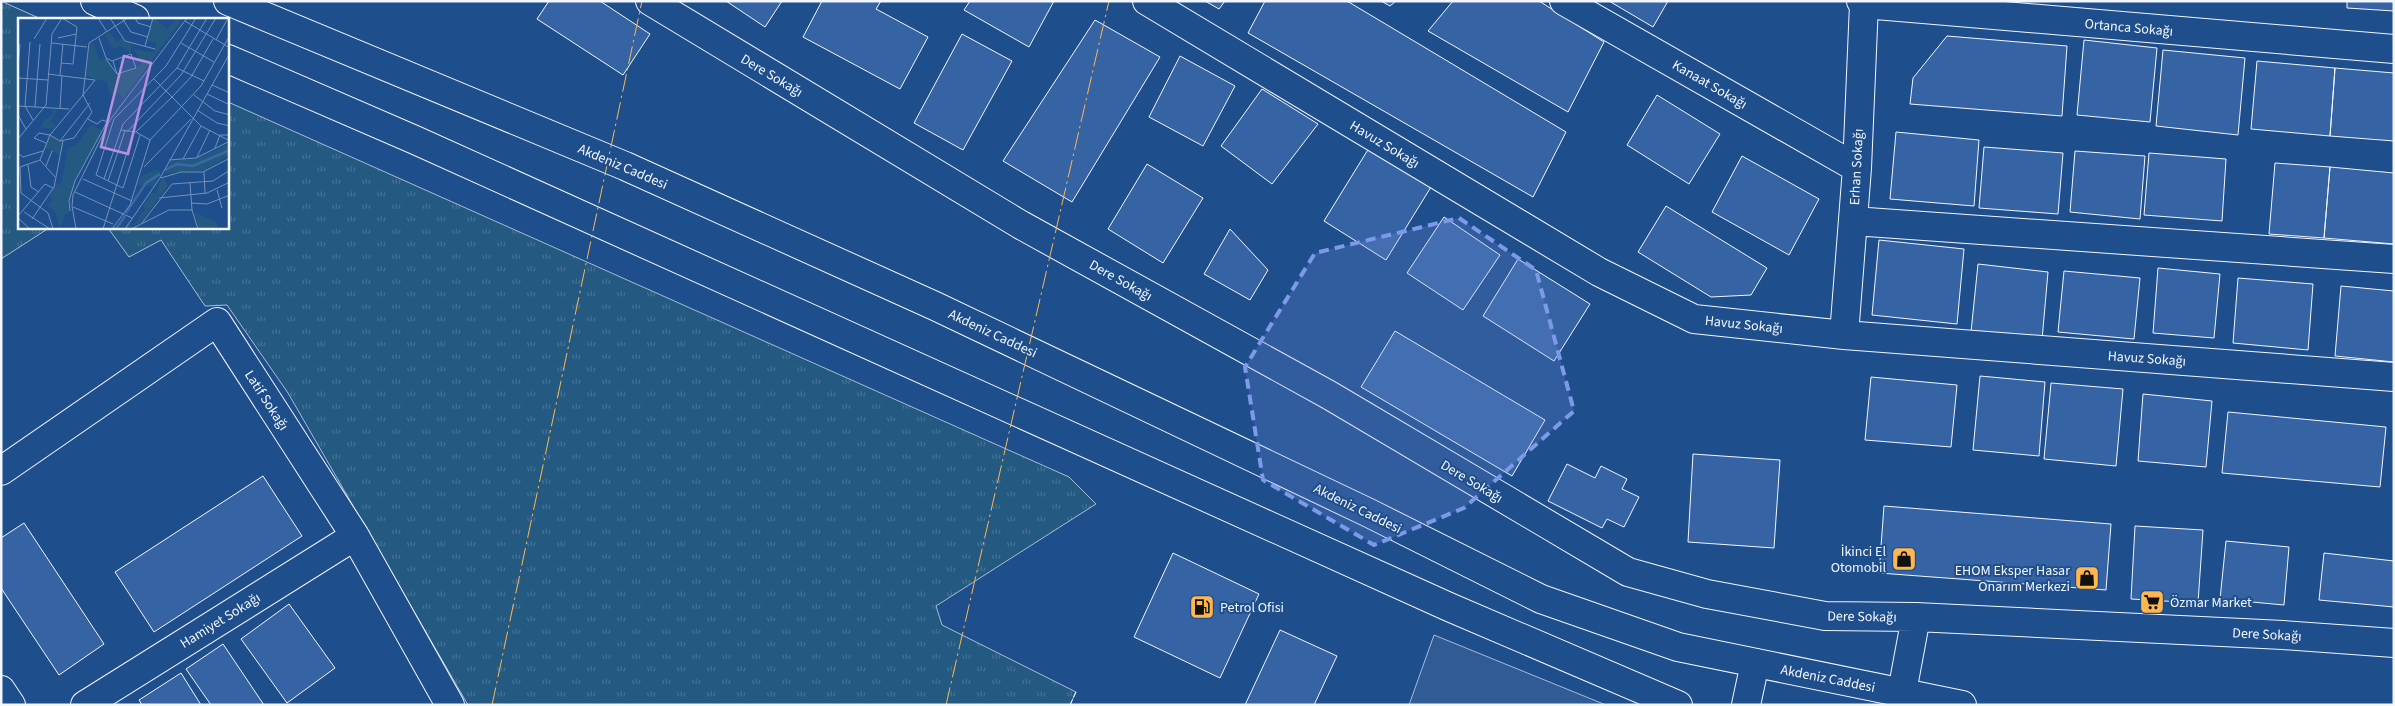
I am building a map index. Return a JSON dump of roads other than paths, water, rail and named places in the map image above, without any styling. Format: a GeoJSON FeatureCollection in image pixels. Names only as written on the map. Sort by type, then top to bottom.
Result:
{"type":"FeatureCollection","features":[{"type":"Feature","properties":{"kind":"street"},"geometry":{"type":"LineString","coordinates":[[95,1],[134,18]]}},
{"type":"Feature","properties":{"kind":"street","name":"Akdeniz Caddesi"},"geometry":{"type":"LineString","coordinates":[[228,1],[625,166],[935,306],[1351,504],[1541,599],[1678,647],[1962,705]]}},
{"type":"Feature","properties":{"kind":"street","name":"Dere Sokağı"},"geometry":{"type":"LineString","coordinates":[[650,1],[1021,225],[1329,395],[1628,572],[1707,594],[1825,616],[1916,617],[2283,635],[2394,643]]}},
{"type":"Feature","properties":{"kind":"street","name":"Havuz Sokağı"},"geometry":{"type":"LineString","coordinates":[[1147,1],[1599,272],[1694,318],[1844,335],[2394,378]]}},
{"type":"Feature","properties":{"kind":"street","name":"Kanaat Sokağı"},"geometry":{"type":"LineString","coordinates":[[1564,1],[1857,168]]}},
{"type":"Feature","properties":{"kind":"street","name":"Erhan Sokağı"},"geometry":{"type":"LineString","coordinates":[[1844,335],[1857,168],[1862,3]]}},
{"type":"Feature","properties":{"kind":"street","name":"Ortanca Sokağı"},"geometry":{"type":"LineString","coordinates":[[1862,3],[2394,49]]}},
{"type":"Feature","properties":{"kind":"street"},"geometry":{"type":"LineString","coordinates":[[229,59],[424,144],[1449,607],[1678,705]]}},
{"type":"Feature","properties":{"kind":"street"},"geometry":{"type":"LineString","coordinates":[[1853,221],[2394,259]]}},
{"type":"Feature","properties":{"kind":"street","name":"Latif Sokağı"},"geometry":{"type":"LineString","coordinates":[[1,471],[217,322],[355,536],[450,705]]}},
{"type":"Feature","properties":{"kind":"street","name":"Hamiyet Sokağı"},"geometry":{"type":"LineString","coordinates":[[85,705],[355,536]]}},
{"type":"Feature","properties":{"kind":"street"},"geometry":{"type":"LineString","coordinates":[[1902,692],[1916,617]]}},
{"type":"Feature","properties":{"kind":"street"},"geometry":{"type":"LineString","coordinates":[[1746,705],[1755,663]]}},
{"type":"Feature","properties":{"kind":"street"},"geometry":{"type":"LineString","coordinates":[[1,690],[12,705]]}},
{"type":"Feature","properties":{"kind":"place","name":"İkinci El Otomobil"},"geometry":{"type":"Point","coordinates":[1904,559]}},
{"type":"Feature","properties":{"kind":"place","name":"EHOM Eksper Hasar Onarım Merkezi"},"geometry":{"type":"Point","coordinates":[2087,578]}},
{"type":"Feature","properties":{"kind":"place","name":"Özmar Market"},"geometry":{"type":"Point","coordinates":[2152,602]}},
{"type":"Feature","properties":{"kind":"place","name":"Petrol Ofisi"},"geometry":{"type":"Point","coordinates":[1202,607]}}]}
